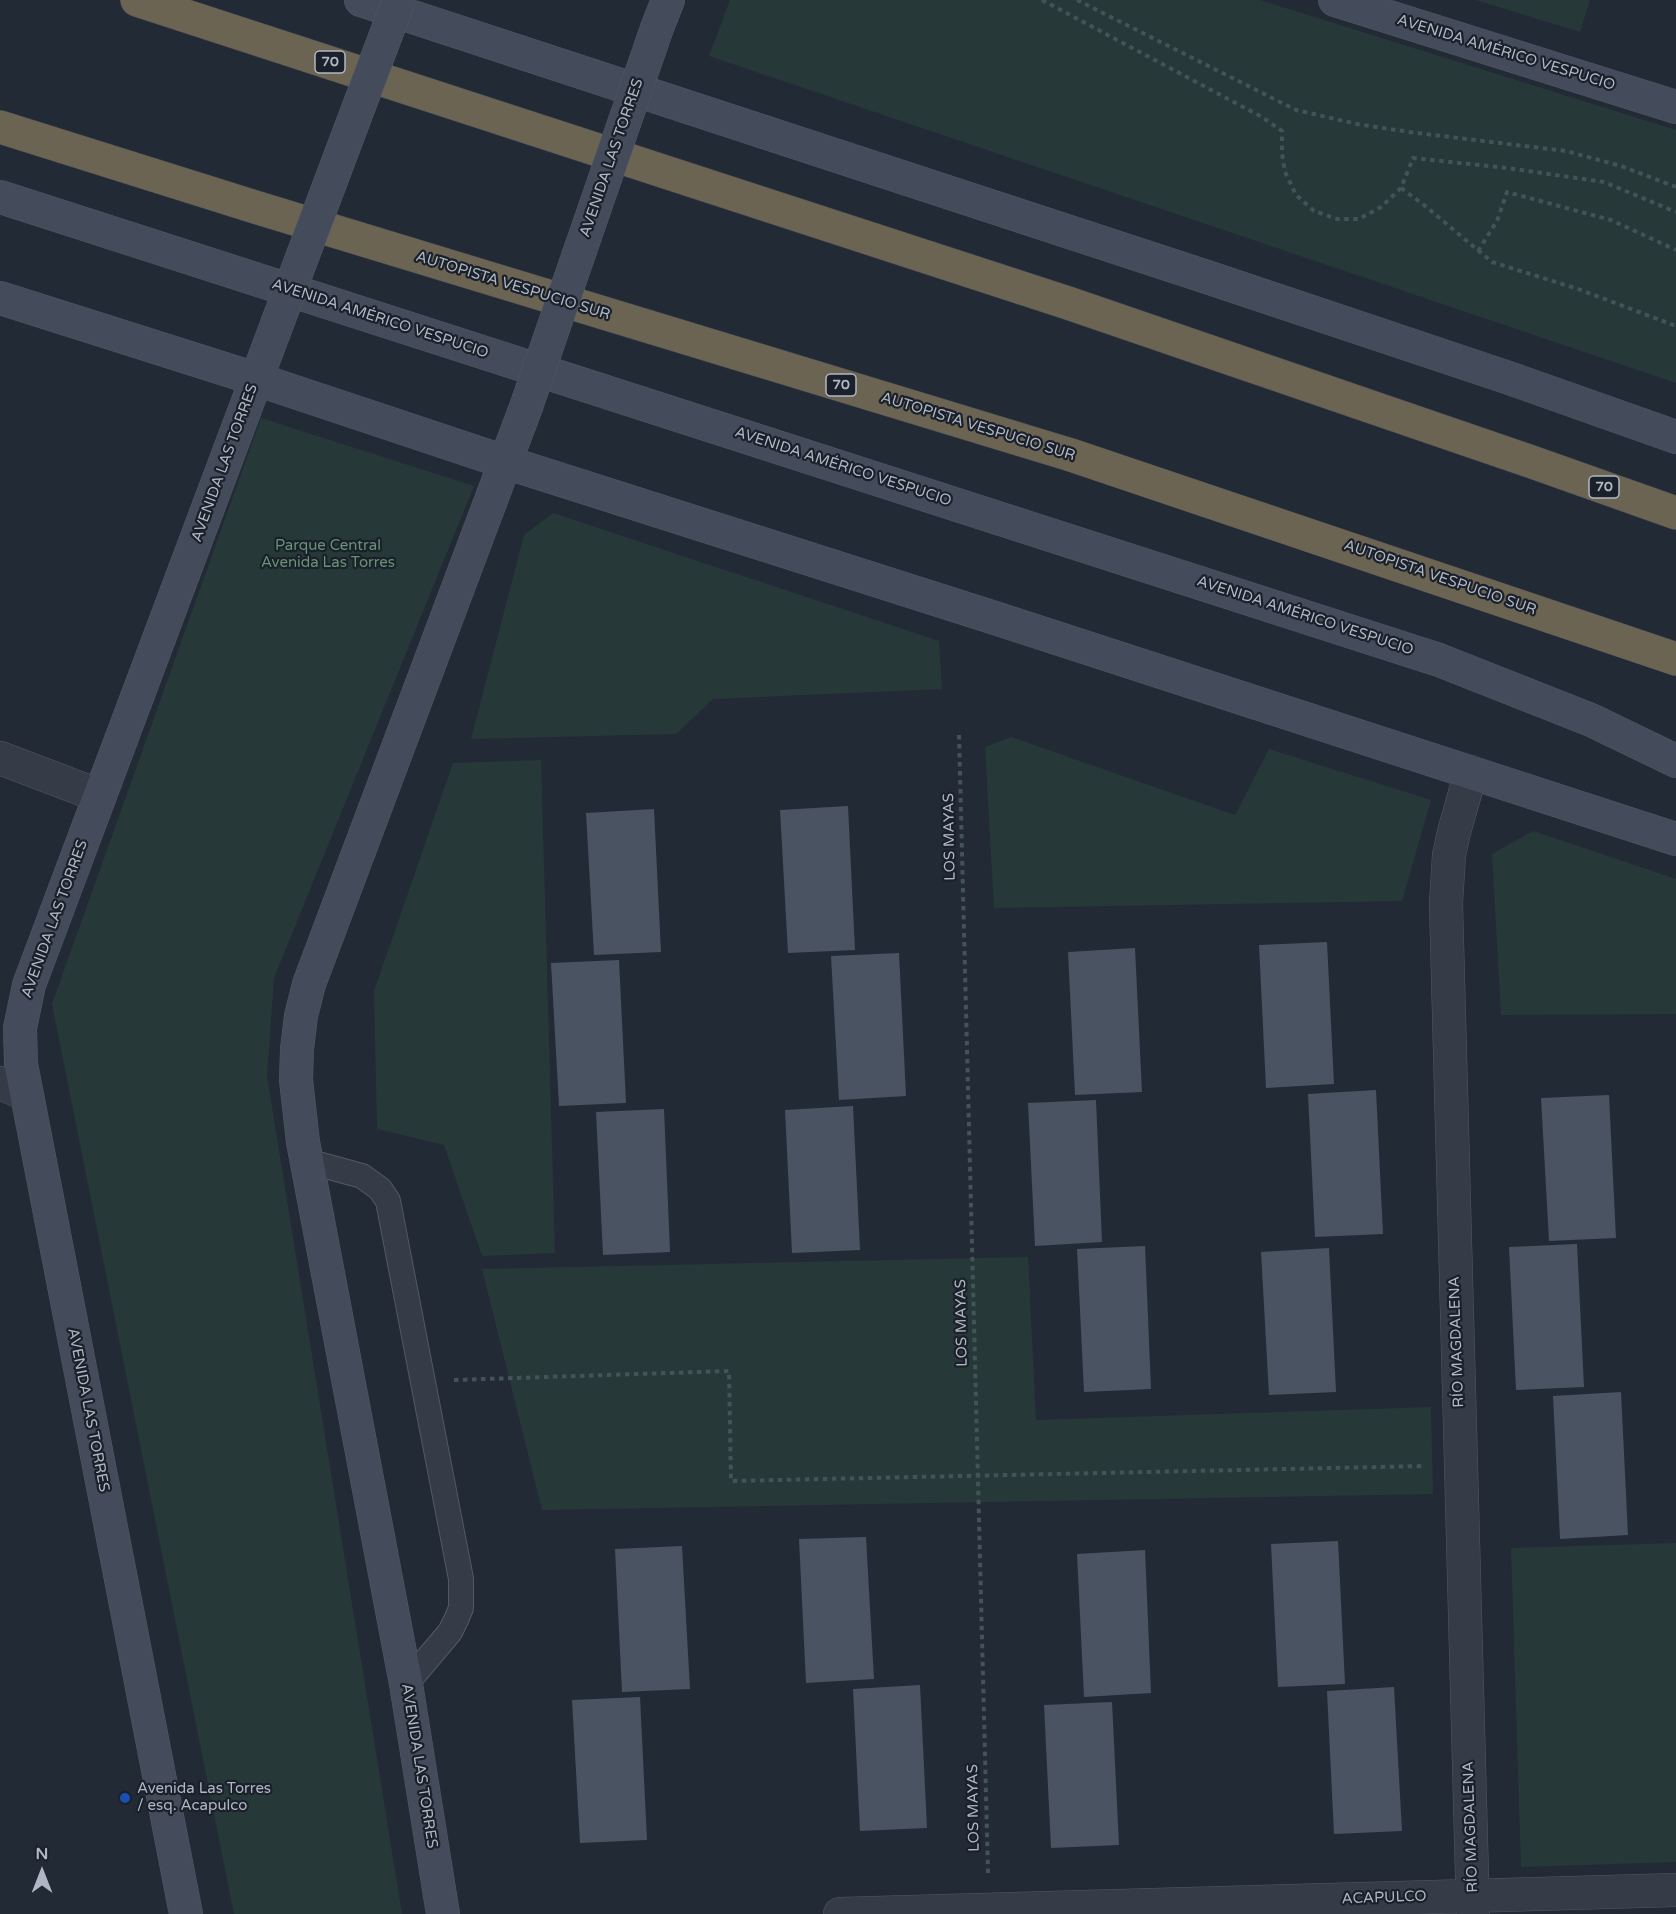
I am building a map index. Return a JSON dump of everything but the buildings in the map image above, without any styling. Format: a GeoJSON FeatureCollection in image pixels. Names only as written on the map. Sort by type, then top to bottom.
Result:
{"type":"FeatureCollection","features":[{"type":"Feature","properties":{"kind":"highway","name":"70"},"geometry":{"type":"LineString","coordinates":[[137,0],[1068,303],[1676,513]]}},
{"type":"Feature","properties":{"kind":"highway","name":"AUTOPISTA VESPUCIO SUR"},"geometry":{"type":"LineString","coordinates":[[0,127],[255,207],[1071,455],[1676,659]]}},
{"type":"Feature","properties":{"kind":"highway"},"geometry":{"type":"LineString","coordinates":[[1532,462],[1676,488]]}},
{"type":"Feature","properties":{"kind":"street"},"geometry":{"type":"LineString","coordinates":[[361,0],[1509,378],[1676,437]]}},
{"type":"Feature","properties":{"kind":"street","name":"AVENIDA LAS TORRES"},"geometry":{"type":"LineString","coordinates":[[186,1914],[13,1088],[29,985],[399,0]]}},
{"type":"Feature","properties":{"kind":"street","name":"AVENIDA AMÉRICO VESPUCIO"},"geometry":{"type":"LineString","coordinates":[[1335,0],[1676,107]]}},
{"type":"Feature","properties":{"kind":"street","name":"AVENIDA LAS TORRES"},"geometry":{"type":"LineString","coordinates":[[443,1914],[406,1684],[298,1111],[297,1049],[301,1016],[309,984],[526,407],[663,14]]}},
{"type":"Feature","properties":{"kind":"street","name":"AVENIDA AMÉRICO VESPUCIO"},"geometry":{"type":"LineString","coordinates":[[0,197],[1439,660],[1591,720],[1676,761]]}},
{"type":"Feature","properties":{"kind":"street"},"geometry":{"type":"LineString","coordinates":[[0,298],[1668,836]]}},
{"type":"Feature","properties":{"kind":"street"},"geometry":{"type":"LineString","coordinates":[[0,758],[100,796]]}},
{"type":"Feature","properties":{"kind":"street","name":"RÍO MAGDALENA"},"geometry":{"type":"LineString","coordinates":[[1472,772],[1454,832],[1447,878],[1446,903],[1473,1905]]}},
{"type":"Feature","properties":{"kind":"street","name":"ACAPULCO"},"geometry":{"type":"LineString","coordinates":[[840,1914],[989,1910],[1473,1905],[1676,1890]]}},
{"type":"Feature","properties":{"kind":"lane"},"geometry":{"type":"LineString","coordinates":[[307,1161],[362,1176],[380,1189],[388,1201],[424,1381],[462,1594],[461,1608],[450,1632],[406,1684]]}},
{"type":"Feature","properties":{"kind":"path"},"geometry":{"type":"LineString","coordinates":[[1042,0],[1262,117],[1282,131],[1285,172],[1296,195],[1314,211],[1337,219],[1359,219],[1381,207],[1401,188],[1413,158],[1604,182],[1676,212]]}},
{"type":"Feature","properties":{"kind":"path"},"geometry":{"type":"LineString","coordinates":[[1077,0],[1296,110],[1388,129],[1566,151],[1621,166],[1676,187]]}},
{"type":"Feature","properties":{"kind":"path"},"geometry":{"type":"LineString","coordinates":[[1401,188],[1492,262],[1578,289],[1676,326]]}},
{"type":"Feature","properties":{"kind":"path"},"geometry":{"type":"LineString","coordinates":[[1478,251],[1497,221],[1508,192],[1611,220],[1676,250]]}},
{"type":"Feature","properties":{"kind":"path","name":"LOS MAYAS"},"geometry":{"type":"LineString","coordinates":[[959,735],[989,1910]]}},
{"type":"Feature","properties":{"kind":"path"},"geometry":{"type":"LineString","coordinates":[[424,1381],[729,1371],[731,1481],[1461,1466]]}},
{"type":"Feature","properties":{"kind":"green space"},"geometry":{"type":"Polygon","coordinates":[[[730,0],[1260,0],[1676,130],[1676,383],[709,56],[730,0]]]}},
{"type":"Feature","properties":{"kind":"green space"},"geometry":{"type":"Polygon","coordinates":[[[1476,0],[1590,0],[1580,32],[1476,0]]]}},
{"type":"Feature","properties":{"kind":"green space","name":"Parque Central Avenida Las Torres"},"geometry":{"type":"Polygon","coordinates":[[[261,418],[474,486],[274,978],[267,1076],[402,1914],[234,1914],[52,1004],[261,418]]]}},
{"type":"Feature","properties":{"kind":"green space"},"geometry":{"type":"Polygon","coordinates":[[[553,513],[939,641],[942,689],[713,699],[676,734],[471,739],[524,535],[553,513]]]}},
{"type":"Feature","properties":{"kind":"green space"},"geometry":{"type":"Polygon","coordinates":[[[1011,737],[1235,815],[1269,749],[1431,800],[1402,901],[994,908],[985,747],[1011,737]]]}},
{"type":"Feature","properties":{"kind":"green space"},"geometry":{"type":"Polygon","coordinates":[[[541,760],[555,1253],[482,1256],[444,1145],[377,1129],[374,991],[453,763],[541,760]]]}},
{"type":"Feature","properties":{"kind":"green space"},"geometry":{"type":"Polygon","coordinates":[[[1533,831],[1676,879],[1676,1014],[1501,1015],[1492,854],[1533,831]]]}},
{"type":"Feature","properties":{"kind":"green space"},"geometry":{"type":"Polygon","coordinates":[[[1028,1257],[1036,1420],[1431,1407],[1433,1494],[542,1510],[482,1269],[1028,1257]]]}},
{"type":"Feature","properties":{"kind":"green space"},"geometry":{"type":"Polygon","coordinates":[[[1676,1543],[1676,1862],[1521,1867],[1511,1548],[1676,1543]]]}},
{"type":"Feature","properties":{"kind":"place","name":"Avenida Las Torres / esq. Acapulco"},"geometry":{"type":"Point","coordinates":[125,1798]}}]}
